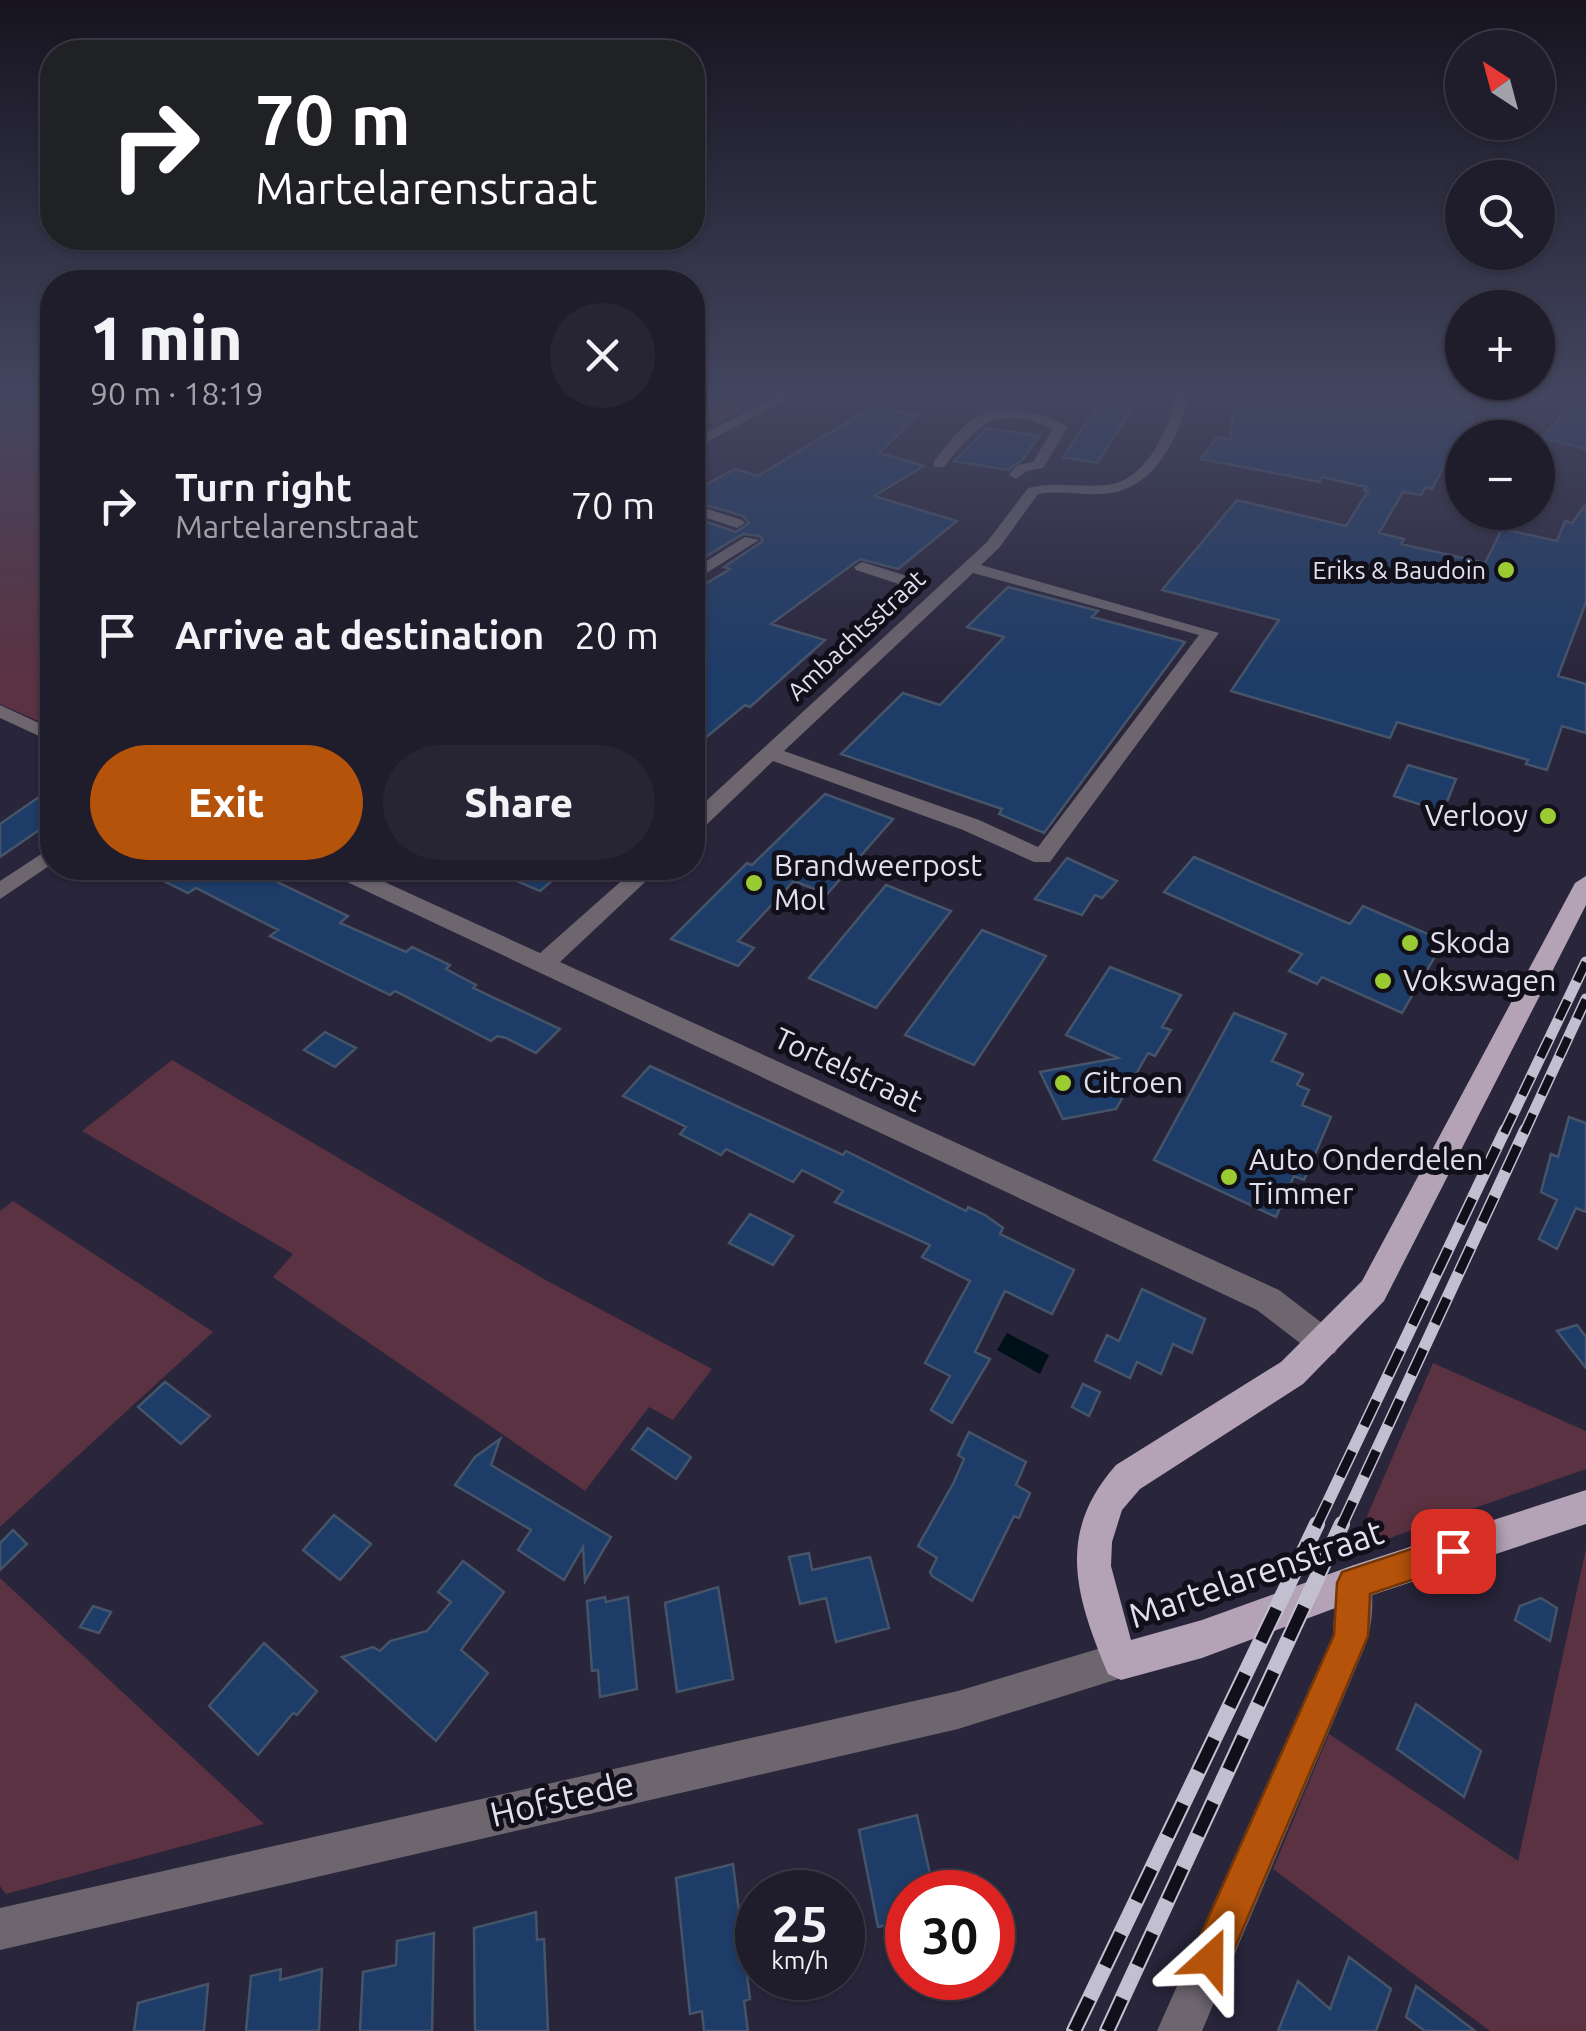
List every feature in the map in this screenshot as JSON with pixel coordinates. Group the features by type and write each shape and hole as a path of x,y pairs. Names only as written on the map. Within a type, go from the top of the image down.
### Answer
{"main road":[{"path":"1122,1661 1098,1606 1092,1577 1098,1526 1109,1495 1128,1477 1292,1373 1372,1291 1586,883"},
{"name":"Martelarenstraat","path":"1122,1661 1202,1639 1354,1583 1586,1507"}],"street":[{"name":"Ambachtsstraat","path":"705,814 993,545 1026,498 1035,493"},
{"path":"705,512 737,523"},
{"path":"705,569 751,540"},
{"path":"862,567 914,584"},
{"path":"770,753 971,825 1042,856 1210,633 970,567"},
{"path":"0,712 40,730"},
{"path":"0,892 40,863"},
{"name":"Tortelstraat","path":"361,880 1268,1300 1324,1344"},
{"path":"542,965 636,880"},
{"path":"1179,2031 1351,1636 1354,1583"},
{"name":"Hofstede","path":"0,1929 958,1710 1122,1661"}],"shaded area":[{"path":"0,493 40,493 40,722 0,704"},
{"path":"172,1060 544,1279 712,1369 673,1420 649,1407 585,1491 273,1277 293,1254 82,1131"},
{"path":"13,1201 213,1332 0,1527 0,1211"},
{"path":"1007,1333 1049,1355 1040,1374 997,1350"},
{"path":"1433,1363 1586,1431 1586,1469 1367,1546 1365,1521"},
{"path":"1586,1549 1586,2031 1490,2031 1273,1869 1329,1734 1518,1861"},
{"path":"0,1578 264,1824 6,1894 0,1886"}],"building":[{"path":"705,493 879,493 874,496 957,521 898,569 860,559 771,624 825,640 750,707 745,705 705,738 705,584 763,541 760,536 743,534 705,557 705,521 736,532 749,523 743,516 705,505"},
{"path":"1367,493 1403,493 1379,533 1404,539 1401,544 1485,563 1502,530 1557,541 1565,521 1572,523 1586,504 1586,602 1558,676 1586,684 1586,733 1562,726 1547,770 1526,764 1528,760 1397,722 1390,738 1231,691 1279,620 1162,590 1237,500 1346,526"},
{"path":"1008,587 1098,611 1092,617 1185,642 1044,833 999,814 1002,809 841,754 903,693 940,705 1004,637 967,627"},
{"path":"1408,765 1456,779 1443,812 1394,796"},
{"path":"825,794 893,819 827,894 794,881 738,941 754,948 738,966 671,939 747,863 752,865"},
{"path":"40,796 40,829 0,857 0,824"},
{"path":"1194,857 1350,924 1363,906 1444,941 1402,1013 1322,977 1317,984 1289,971 1302,954 1164,892"},
{"path":"1067,858 1117,881 1102,898 1095,895 1082,915 1035,899"},
{"path":"161,880 273,880 348,916 340,923 406,952 412,947 450,965 446,969 476,985 473,988 560,1029 536,1053 506,1038 497,1036 491,1041 395,991 390,995 270,936 278,930 196,888 188,893"},
{"path":"514,880 553,880 540,891"},
{"path":"886,885 951,911 876,1008 809,978"},
{"path":"982,930 1046,956 974,1065 905,1035"},
{"path":"1110,967 1181,995 1162,1027 1171,1030 1155,1056 1148,1053 1116,1109 1063,1119 1040,1072 1118,1058 1066,1035"},
{"path":"1234,1013 1286,1034 1272,1061 1303,1074 1297,1085 1309,1090 1302,1105 1331,1117 1304,1180 1294,1176 1276,1217 1154,1160"},
{"path":"325,1032 356,1048 335,1067 304,1050"},
{"path":"650,1066 843,1155 846,1151 966,1211 968,1207 985,1215 1003,1228 1000,1234 1074,1270 1052,1314 1005,1291 975,1352 990,1359 952,1423 931,1410 950,1376 925,1363 970,1281 922,1257 930,1245 835,1202 843,1191 802,1170 793,1182 726,1149 721,1155 680,1134 686,1127 623,1096"},
{"path":"1569,1117 1586,1123 1586,1212 1576,1208 1557,1249 1539,1239 1557,1200 1541,1192 1551,1154 1558,1157"},
{"path":"750,1214 793,1236 773,1265 729,1243"},
{"path":"1142,1289 1205,1319 1192,1353 1173,1344 1161,1374 1137,1362 1130,1378 1095,1361 1107,1335 1119,1341"},
{"path":"1577,1325 1586,1337 1586,1368 1557,1331"},
{"path":"165,1382 210,1416 181,1444 138,1407"},
{"path":"1083,1384 1100,1392 1089,1416 1072,1407"},
{"path":"648,1428 691,1457 676,1479 632,1449"},
{"path":"969,1432 1026,1462 1016,1485 1030,1493 1019,1518 1014,1516 972,1601 932,1576 937,1558 918,1546 954,1482 964,1459 958,1455"},
{"path":"500,1439 491,1465 611,1537 585,1581 583,1547 564,1580 518,1550 531,1530 455,1485 475,1457"},
{"path":"334,1515 371,1544 340,1580 303,1550"},
{"path":"13,1530 27,1544 0,1570 0,1543"},
{"path":"809,1553 812,1570 870,1557 889,1628 836,1642 826,1598 800,1604 789,1557"},
{"path":"463,1561 504,1592 461,1650 488,1673 436,1741 342,1657 373,1647 380,1651 390,1641 427,1631 451,1602 438,1592"},
{"path":"718,1587 733,1679 677,1692 665,1603"},
{"path":"605,1597 606,1602 628,1597 637,1689 600,1697 598,1670 592,1671 587,1601"},
{"path":"1541,1598 1557,1608 1550,1641 1515,1620 1520,1606"},
{"path":"93,1606 111,1612 99,1633 80,1627"},
{"path":"264,1643 317,1691 258,1755 209,1706"},
{"path":"1416,1704 1481,1751 1464,1797 1397,1749"},
{"path":"917,1815 929,1870 885,1870 885,1925 878,1927 859,1830"},
{"path":"733,1864 735,2000 747,2000 744,2001 748,2031 704,2031 702,2011 690,2014 676,1878"},
{"path":"536,1912 537,1940 544,1939 548,2031 475,2031 474,1928"},
{"path":"434,1933 432,2031 360,2031 363,1972 396,1965 397,1941"},
{"path":"1349,1957 1391,1989 1376,2031 1278,2031 1298,1981 1330,2009"},
{"path":"281,1969 280,1980 322,1969 319,2031 246,2031 251,1976"},
{"path":"208,1984 204,2031 134,2031 138,2003"},
{"path":"1416,1986 1475,2031 1425,2031 1406,2017"}],"railway":[{"path":"1504,1133 1586,962"},
{"path":"1524,1133 1586,999"},
{"path":"1316,1527 1505,1130"},
{"path":"1341,1527 1525,1130"},
{"path":"1074,2031 1317,1524"},
{"path":"1107,2031 1342,1524"}],"place":[{"name":"Eriks & Baudoin","path":"1506,570"},
{"name":"Verlooy","path":"1548,816"},
{"name":"Brandweerpost Mol","path":"754,883"},
{"name":"Skoda","path":"1410,943"},
{"name":"Vokswagen","path":"1383,981"},
{"name":"Citroen","path":"1063,1083"},
{"name":"Auto Onderdelen Timmer","path":"1229,1177"}],"route":[{"path":"1210,1959 1351,1636 1354,1583 1453,1551"}]}
